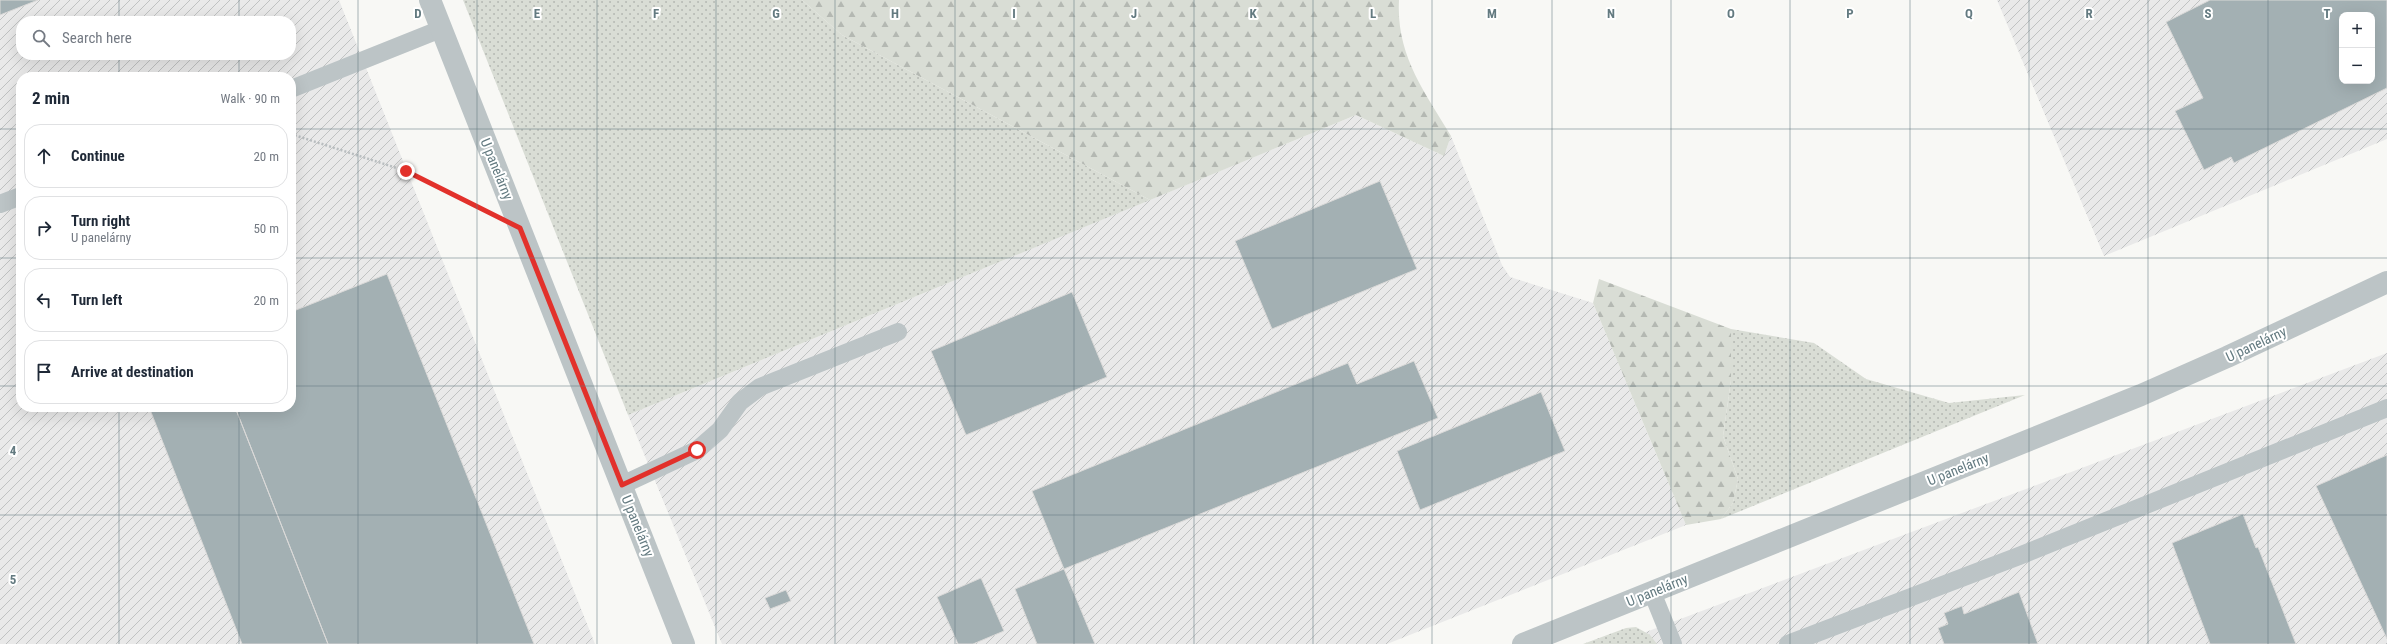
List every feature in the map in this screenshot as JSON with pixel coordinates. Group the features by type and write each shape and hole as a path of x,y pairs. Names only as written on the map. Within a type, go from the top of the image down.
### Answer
{"street":[{"name":"U panelárny","path":"430,0 684,644"},
{"name":"U panelárny","path":"1523,644 2141,395 2227,357 2387,282"}],"lane":[{"path":"296,87 441,29"},
{"path":"0,204 16,198"},
{"path":"622,485 697,450 720,430 740,402 760,388 898,332"},
{"path":"1788,644 2019,556 2387,408"},
{"path":"1652,592 1673,644"}],"path":[{"path":"296,136 406,171 520,228"}],"shaded area":[{"path":"0,0 339,0 595,644 0,644"},
{"path":"1997,0 2387,0 2387,139 2104,256"},
{"path":"1356,115 1444,156 1451,136 1502,265 1510,277 1593,303 1686,525 1387,644 722,644 628,415"},
{"path":"2387,353 2387,644 1614,644"}],"green space":[{"path":"463,0 802,0 842,35 1150,200 628,415"},
{"path":"802,0 1399,0 1399,20 1407,55 1422,88 1451,136 1444,156 1356,115 1150,200 842,35"},
{"path":"1599,279 1731,329 1731,380 1723,436 1738,479 1733,503 1721,519 1686,525 1593,303"},
{"path":"1731,329 1814,343 1866,379 1949,403 2025,395 1721,519 1733,503 1738,479 1723,436 1731,380"},
{"path":"1636,627 1650,635 1657,644 1583,644 1626,628"}],"building":[{"path":"0,0 38,0 0,15"},
{"path":"2210,0 2387,0 2387,88 2234,163 2231,157 2204,170 2175,111 2203,98 2166,22"},
{"path":"1380,181 1417,269 1272,329 1235,241"},
{"path":"387,274 534,644 328,644 237,412 296,412 296,310"},
{"path":"1072,292 1107,377 966,435 931,351"},
{"path":"1414,361 1438,418 1064,569 1032,491 1348,363 1357,384"},
{"path":"1541,392 1565,451 1420,510 1397,451"},
{"path":"151,412 237,412 328,644 242,644"},
{"path":"2387,455 2387,639 2316,486"},
{"path":"2243,514 2256,548 2258,547 2296,644 2210,644 2172,543"},
{"path":"1064,569 1095,644 1037,644 1015,589"},
{"path":"981,578 1004,631 973,644 958,644 937,597"},
{"path":"786,590 791,601 770,609 765,598"},
{"path":"2019,592 2038,644 1944,644 1938,628 1948,624 1944,613 1962,606 1964,614"}],"route":[{"path":"406,171 520,228 622,485 697,450"}]}
